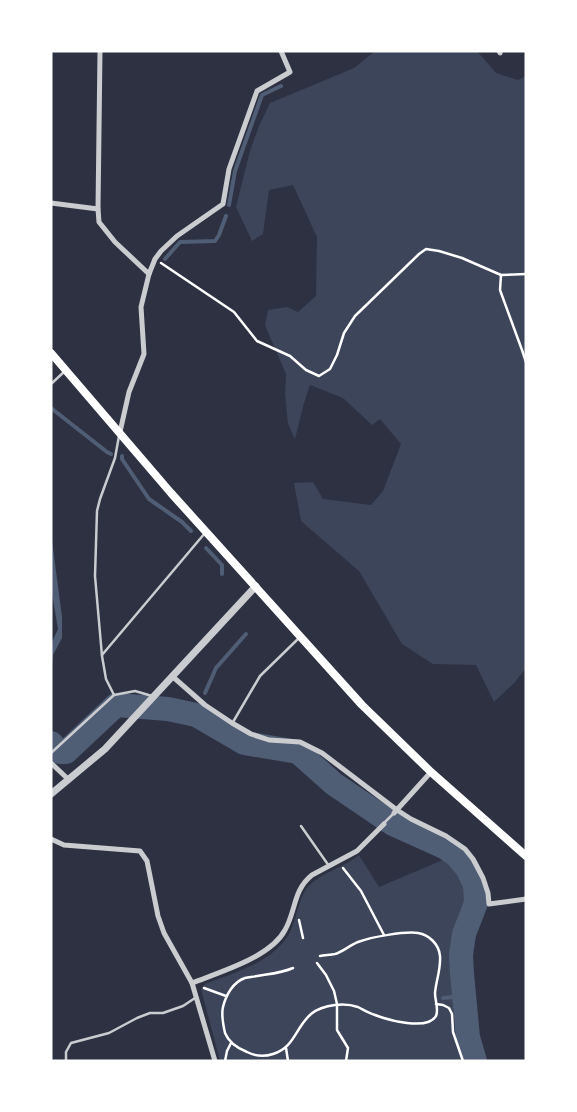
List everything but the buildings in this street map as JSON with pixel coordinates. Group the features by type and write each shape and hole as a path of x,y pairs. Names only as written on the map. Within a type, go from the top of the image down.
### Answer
{"main road":[{"path":"51,353 171,493 362,705 431,772 526,856"}],"street":[{"path":"100,51 99,222 115,242 149,274"},
{"path":"120,432 130,392 144,354 141,307 149,274 155,259 177,236 223,204 229,169 257,91 290,72 281,51"},
{"path":"51,203 98,209"},
{"path":"51,794 105,749 256,586"},
{"path":"172,676 205,705 232,723 251,734 269,740 300,742 322,753 395,811 446,836 465,849 473,859 483,878 489,904 526,899"},
{"path":"51,763 69,780"},
{"path":"395,811 431,772"},
{"path":"192,983 269,949 282,937 297,894 306,880 357,851 384,824"},
{"path":"51,839 64,844 140,851 147,861 158,916 164,933 192,983 214,1061"}],"lane":[{"path":"51,384 66,370"},
{"path":"114,695 106,679 102,656 96,576 97,511 115,458 120,432"},
{"path":"102,656 206,531"},
{"path":"232,723 260,676 301,636"},
{"path":"51,753 114,695 135,691 153,697"},
{"path":"384,824 395,811"},
{"path":"301,826 329,866"},
{"path":"66,1061 66,1052 71,1044 109,1033 150,1013 163,1013 183,1006 196,997"}],"path":[{"path":"155,259 234,312 257,340 290,356 306,370 319,376 330,369 344,333 355,316 426,249 462,258 501,275 526,274"},
{"path":"501,275 500,290 526,362"},
{"path":"338,861 361,891 384,935"},
{"path":"294,968 245,978 234,985 226,996 222,1009 222,1022 226,1035 237,1048 255,1056 268,1056 279,1052 286,1048 293,1040 311,1014 321,1008 337,1005 356,1007 375,1016 418,1024 431,1021 436,1015 435,996 436,982 440,969 440,954 436,944 428,937 418,933 384,935 358,942 336,954 320,956"},
{"path":"317,963 334,991 337,1005 337,1030 348,1048 346,1061"},
{"path":"242,971 245,978"},
{"path":"192,983 226,996"},
{"path":"436,1004 448,1008 452,1014 453,1032 463,1061"},
{"path":"225,1061 226,1051 231,1043"},
{"path":"286,1048 288,1061"}],"shaded area":[{"path":"375,51 477,51 496,73 518,80 526,76 526,668 515,682 494,702 476,665 433,664 402,644 359,571 301,521 294,483 313,482 323,499 371,505 383,491 401,444 380,419 372,425 343,398 310,385 295,439 288,424 285,394 286,374 265,325 268,310 287,307 298,312 316,296 317,237 293,185 269,190 263,234 252,241 236,207 250,151 270,103 354,68"},
{"path":"51,533 62,617 62,638 53,655 51,674 51,644 58,629 51,588"},
{"path":"359,855 379,887 445,859 460,877 464,886 465,896 453,940 451,975 456,1019 467,1061 220,1061 201,989 205,984 254,964 275,950 291,930 302,896 307,888 325,874"}],"waterway":[{"path":"229,205 235,171 262,95 281,86"},
{"path":"165,259 180,242 215,241 226,216"},
{"path":"51,408 111,454"},
{"path":"122,456 122,459 149,499 182,522 191,531"},
{"path":"206,548 222,565 222,574"},
{"path":"205,693 216,668 246,634"},
{"path":"51,743 60,752 66,752 116,705 168,709 196,715 244,743 298,752 334,784 393,824 444,847 456,855 467,868 475,885 476,903 464,934 461,955 468,1037 475,1061"},
{"path":"196,715 198,710"},
{"path":"443,998 464,996"}]}
